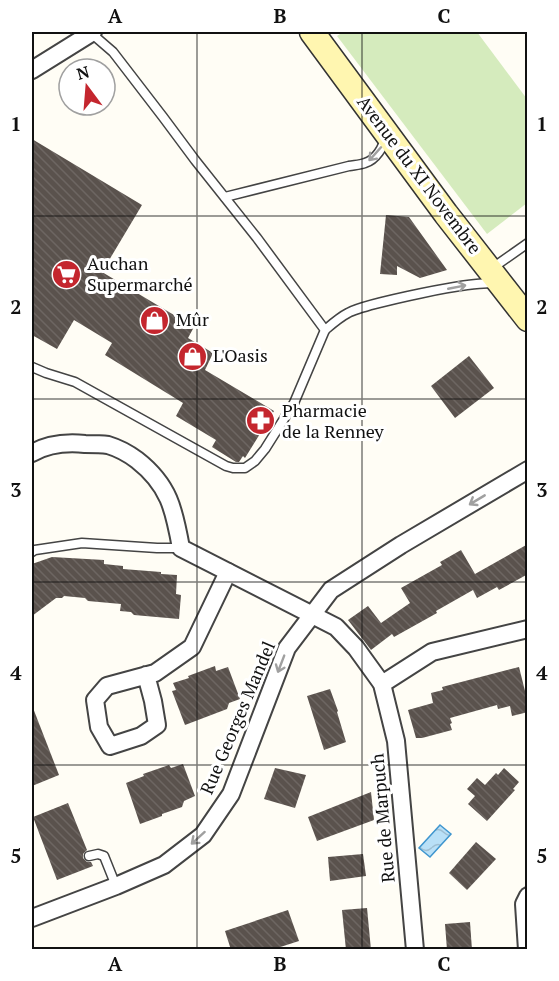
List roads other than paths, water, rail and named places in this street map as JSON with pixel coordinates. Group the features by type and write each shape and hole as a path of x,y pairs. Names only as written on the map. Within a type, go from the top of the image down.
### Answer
{"main road":[{"name":"Avenue du XI Novembre","path":"312,32 446,214 528,319"}],"street":[{"path":"32,70 92,32"},
{"path":"32,453 62,443 108,445 129,454 150,471 164,490 176,519 181,548"},
{"name":"Rue Georges Mandel","path":"32,918 117,886 164,865 203,835 231,794 287,648 334,588 411,539 528,470"},
{"name":"Rue de Marpuch","path":"181,548 336,627 356,648 382,684 396,741 416,950"},
{"path":"146,675 157,725 141,736 110,746 99,727 95,700 108,686 146,675 155,673 192,647 228,572"},
{"path":"382,684 432,652 528,629"},
{"path":"527,950 524,904 528,896"}],"lane":[{"path":"92,32 113,52 326,330"},
{"path":"225,197 366,163 376,156 384,142 383,128"},
{"path":"490,269 528,243"},
{"path":"32,367 75,382 226,466 245,468 260,455 294,403 326,330 346,313 362,307 473,284 490,282 505,289"},
{"path":"32,552 82,543 181,548"},
{"path":"89,856 98,854 104,856 117,886"}],"water":[{"path":"440,825 451,834 430,857 419,848"}],"place":[{"name":"Auchan Supermarché","path":"66,274"},
{"name":"Mûr","path":"155,320"},
{"name":"L'Oasis","path":"192,356"},
{"name":"Pharmacie de la Renney","path":"261,421"}]}
